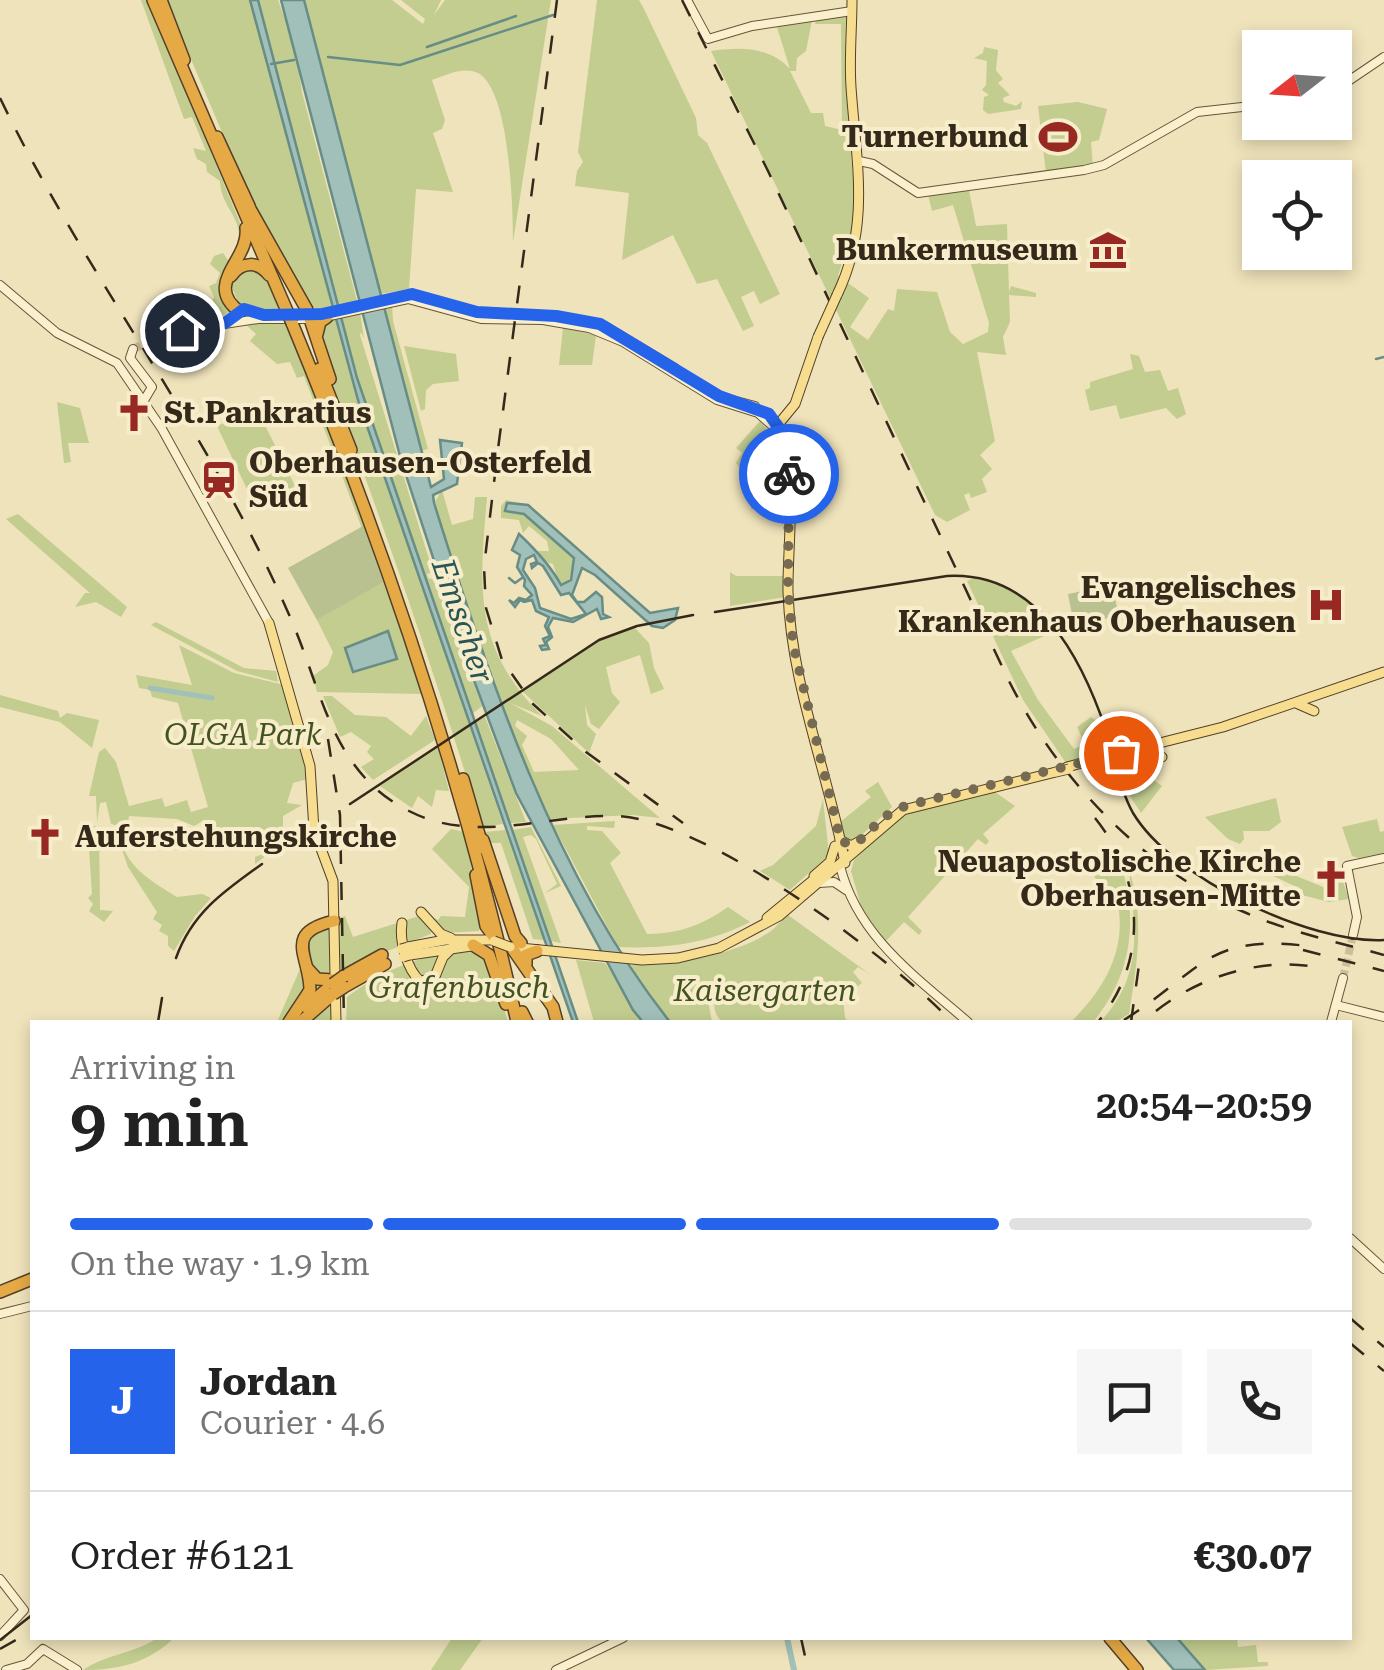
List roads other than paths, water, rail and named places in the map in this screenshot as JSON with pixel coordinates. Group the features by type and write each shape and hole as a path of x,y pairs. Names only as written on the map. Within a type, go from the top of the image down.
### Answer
{"highway":[{"path":"152,0 246,208 309,314 341,424"},
{"path":"161,0 278,290"},
{"path":"237,316 224,286 247,240 246,208"},
{"path":"237,316 228,288 230,277 238,268 260,266 278,290 309,314 468,822 520,1020"},
{"path":"309,314 341,424 414,626 515,936 505,944 494,966"},
{"path":"468,822 483,929 473,942 487,952 520,1020"},
{"path":"480,833 520,1020"},
{"path":"482,911 553,1010 556,1020"},
{"path":"291,1020 309,994 304,943 310,932 334,923"},
{"path":"505,944 555,1009 556,1020"},
{"path":"527,968 525,957 540,949"},
{"path":"292,1020 337,984 383,960"},
{"path":"304,962 316,978 337,984"},
{"path":"306,1020 337,984"},
{"path":"0,1294 30,1282"},
{"path":"1112,1640 1137,1670"},
{"path":"1121,1640 1145,1670"}],"main road":[{"path":"687,0 707,38 852,5 851,83 861,180 856,246 818,337 798,406 778,427"},
{"path":"1352,79 1384,57"},
{"path":"860,162 918,193 1084,170 1102,166 1196,112 1242,107"},
{"path":"861,180 874,167"},
{"path":"0,285 57,333 112,359 140,397 227,541 269,623 312,782 312,818 331,870 336,1020"},
{"path":"237,316 258,318 344,310 416,295 456,313 564,317 608,331 718,398 755,412 778,427 784,450 792,640 847,891 866,926 884,948 966,1020"},
{"path":"164,335 237,316 309,314"},
{"path":"133,350 130,358 152,392 140,397"},
{"path":"804,885 842,862 899,808 1149,748 1314,703 1384,673"},
{"path":"1149,748 1298,704 1314,703"},
{"path":"1149,748 1162,757"},
{"path":"383,960 423,947 473,942 629,957 686,952 756,928 818,883 903,810 994,784"},
{"path":"838,843 851,846 862,840"},
{"path":"756,928 830,862 838,843"},
{"path":"1353,935 1357,916 1347,866 1384,858"},
{"path":"842,862 866,926"},
{"path":"818,883 834,882 847,891"},
{"path":"421,912 454,943"},
{"path":"402,923 402,937 415,978 428,982 454,943"},
{"path":"423,947 432,935 431,923"},
{"path":"423,947 434,958 438,971"},
{"path":"1332,1020 1344,978"},
{"path":"1336,1005 1384,1017"},
{"path":"1352,1240 1384,1270"},
{"path":"0,1314 30,1306"},
{"path":"0,1580 22,1608 0,1636"},
{"path":"556,1670 618,1640"},
{"path":"6,1670 20,1666 40,1650 77,1670"}],"water":[{"path":"250,0 258,0 357,378 577,1020 572,1020 358,400"},
{"name":"Emscher","path":"281,0 304,0 431,487 444,479 440,440 462,443 457,484 433,495 434,503 502,706 559,840 592,904 669,1020 641,1020 633,1010 516,793 469,667 401,460"},
{"path":"507,503 528,505 650,613 678,608 675,620 663,628 652,626 582,568 572,595 577,602 584,602 596,592 602,597 603,614 609,617 601,619 597,609 573,622 553,618 548,627 552,637 546,642 549,649 542,650 540,646 546,645 543,639 550,636 545,626 549,617 536,611 532,600 524,602 520,600 515,607 509,600 514,603 519,598 526,600 532,595 517,567 520,555 512,550 519,534 561,585 571,580 574,558 524,514 505,511","holes":["534,555 537,562 531,564 532,568 538,563 543,566 561,595 569,593 586,614 571,619 540,608 535,588 523,570 526,559"]},
{"path":"388,631 397,659 353,672 345,648"},
{"path":"1148,1640 1179,1640 1205,1670 1174,1670"}],"waterway":[{"path":"328,57 400,65 553,15"},
{"path":"427,47 516,16"},
{"path":"271,64 294,60"},
{"path":"1376,359 1384,357"},
{"path":"509,578 515,583 522,578"},
{"path":"150,688 212,698"},
{"path":"787,1640 794,1670"}],"tunnel":[{"path":"133,349 159,337"},
{"path":"1343,978 1353,935"}],"tram line":[{"path":"715,612 947,576 979,578 1007,588 1052,624 1069,649 1097,705 1128,803 1152,837 1210,883 1282,919 1319,931 1384,940"},
{"path":"350,804 599,640 637,626 693,615"},
{"path":"176,958 200,916 262,864"},
{"path":"158,1020 162,998"},
{"path":"0,1640 30,1617"}],"railway":[{"path":"557,0 484,567 486,608 502,660 533,704 586,752 683,823"},
{"path":"682,0 768,171 1008,679 1051,751 1106,816 1171,871 1244,912 1384,955"},
{"path":"0,98 72,231 227,489 293,624 334,730 363,776 383,795 409,811 460,826 512,826 617,816 654,823 698,840 795,896 843,929 950,1020"},
{"path":"328,739 340,815 344,1020"},
{"path":"1095,818 1123,867 1134,920 1126,973 1099,1020"},
{"path":"1124,1020 1191,971 1228,950 1279,944 1315,947"},
{"path":"1303,950 1384,971"},
{"path":"1131,1020 1139,965"},
{"path":"1156,1011 1194,987 1236,971 1281,965 1325,969"},
{"path":"1352,1320 1384,1347"},
{"path":"1352,1345 1384,1371"},
{"path":"0,1649 30,1632"},
{"path":"801,1640 808,1670"}],"place":[{"name":"Turnerbund","path":"1058,137"},
{"name":"Bunkermuseum","path":"1108,250"},
{"name":"St.Pankratius","path":"134,413"},
{"name":"Oberhausen-Osterfeld Süd","path":"219,480"},
{"name":"Evangelisches Krankenhaus Oberhausen","path":"1326,605"},
{"name":"Auferstehungskirche","path":"45,837"},
{"name":"Neuapostolische Kirche Oberhausen-Mitte","path":"1331,879"}],"park label":[{"name":"OLGA Park","path":"243,735"},
{"name":"Grafenbusch","path":"459,988"},
{"name":"Kaisergarten","path":"765,991"}]}
